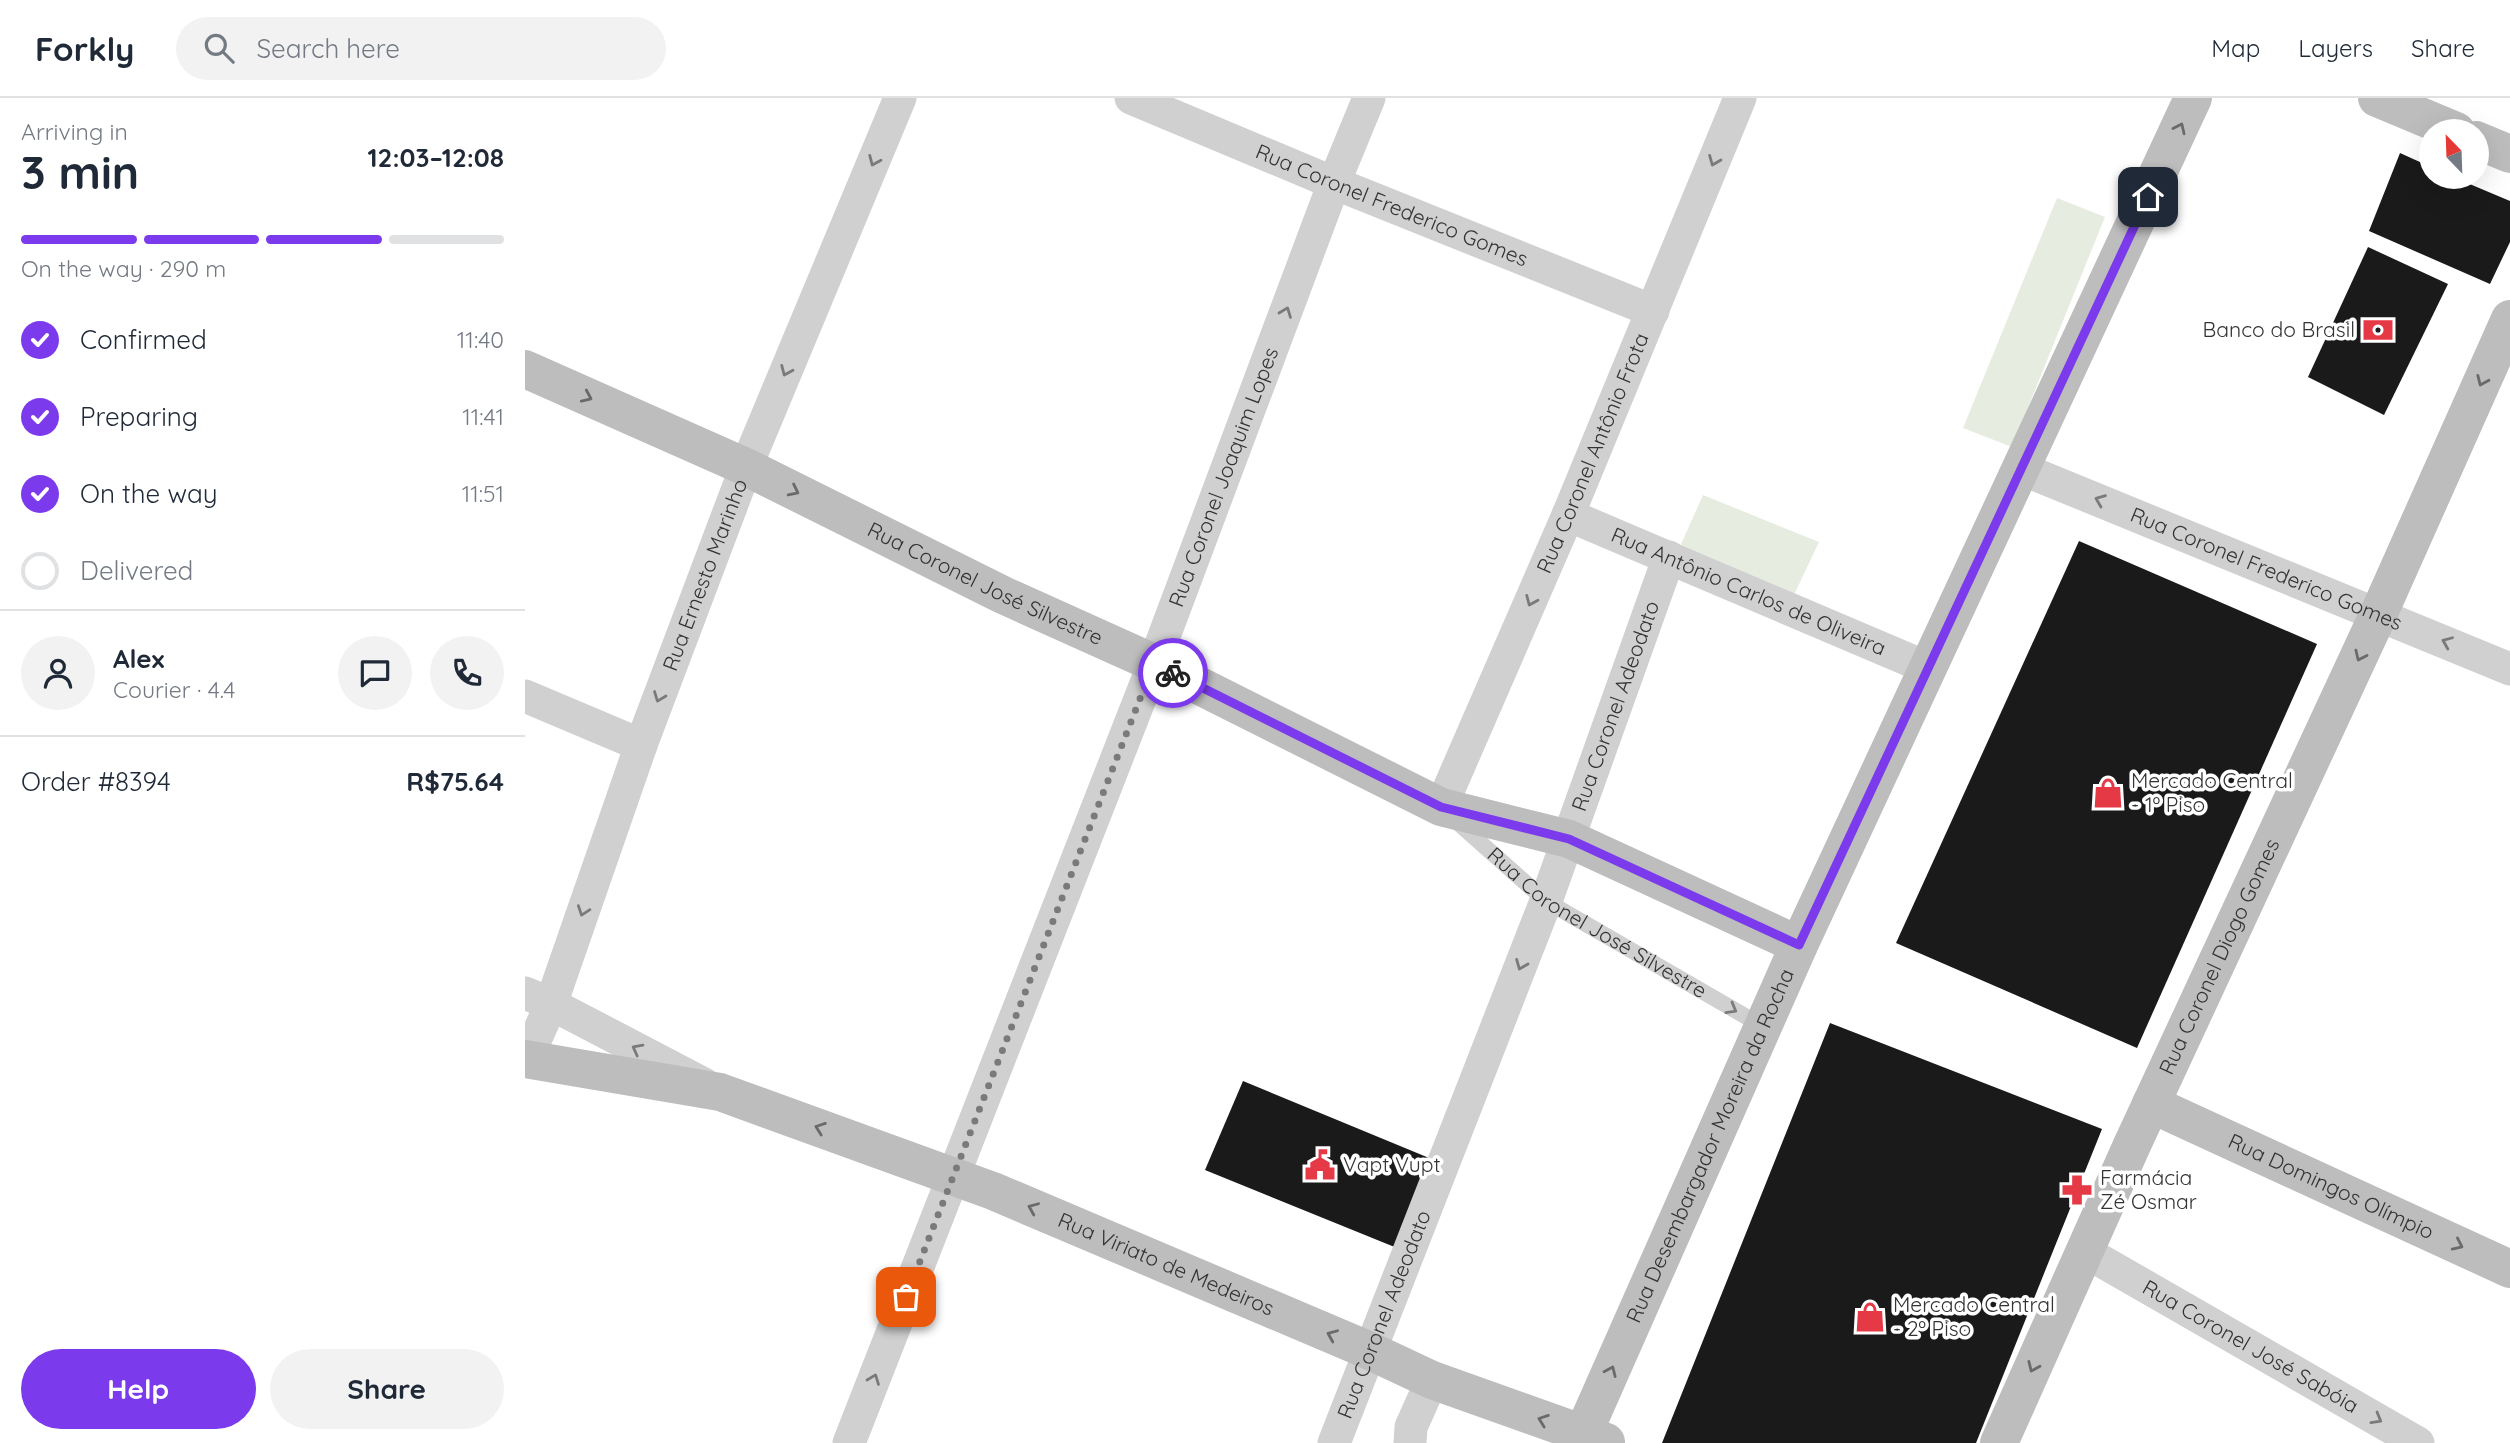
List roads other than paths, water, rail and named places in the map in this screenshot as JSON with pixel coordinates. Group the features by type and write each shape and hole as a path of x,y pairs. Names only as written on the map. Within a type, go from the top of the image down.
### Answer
{"main road":[{"name":"Rua Desembargador Moreira da Rocha","path":"1595,1438 1799,945 2193,98"},
{"path":"2377,98 2427,119"},
{"path":"2489,145 2510,154"},
{"name":"Rua Coronel Diogo Gomes","path":"1999,1443 2151,1104 2379,613 2510,319"},
{"name":"Rua Coronel José Silvestre","path":"525,369 746,467 1003,595 1154,663 1441,807 1569,839 1799,945"},
{"name":"Rua Viriato de Medeiros","path":"526,1059 720,1092 993,1191 1368,1350 1432,1380 1595,1438"},
{"name":"Rua Domingos Olímpio","path":"2151,1104 2510,1269"}],"street":[{"name":"Rua Ernesto Marinho","path":"526,1059 538,999 641,745 746,467 900,98"},
{"name":"Rua Coronel Frederico Gomes","path":"1131,98 1653,311"},
{"name":"Rua Coronel Joaquim Lopes","path":"849,1443 1154,663 1334,183 1369,98"},
{"name":"Rua Coronel Antônio Frota","path":"1441,807 1568,516 1740,98"},
{"name":"Rua Coronel Frederico Gomes","path":"2022,468 2510,668"},
{"name":"Rua Antônio Carlos de Oliveira","path":"1568,516 1928,668"},
{"name":"Rua Coronel Adeodato","path":"1334,1443 1368,1350 1546,901 1669,557"},
{"path":"525,695 641,745"},
{"name":"Rua Viriato de Medeiros","path":"538,999 720,1092"},
{"name":"Rua Coronel José Sabóia","path":"2084,1251 2418,1443"},
{"path":"1411,1443 1411,1427 1432,1380"}],"lane":[{"name":"Rua Coronel José Silvestre","path":"1441,807 1546,901 1764,1027"}],"place":[{"name":"Banco do Brasil","path":"2378,330"},
{"name":"Mercado Central - 1º Piso","path":"2108,793"},
{"name":"Vapt Vupt","path":"1320,1165"},
{"name":"Farmácia Zé Osmar","path":"2077,1190"},
{"name":"Mercado Central - 2º Piso","path":"1870,1317"}]}
